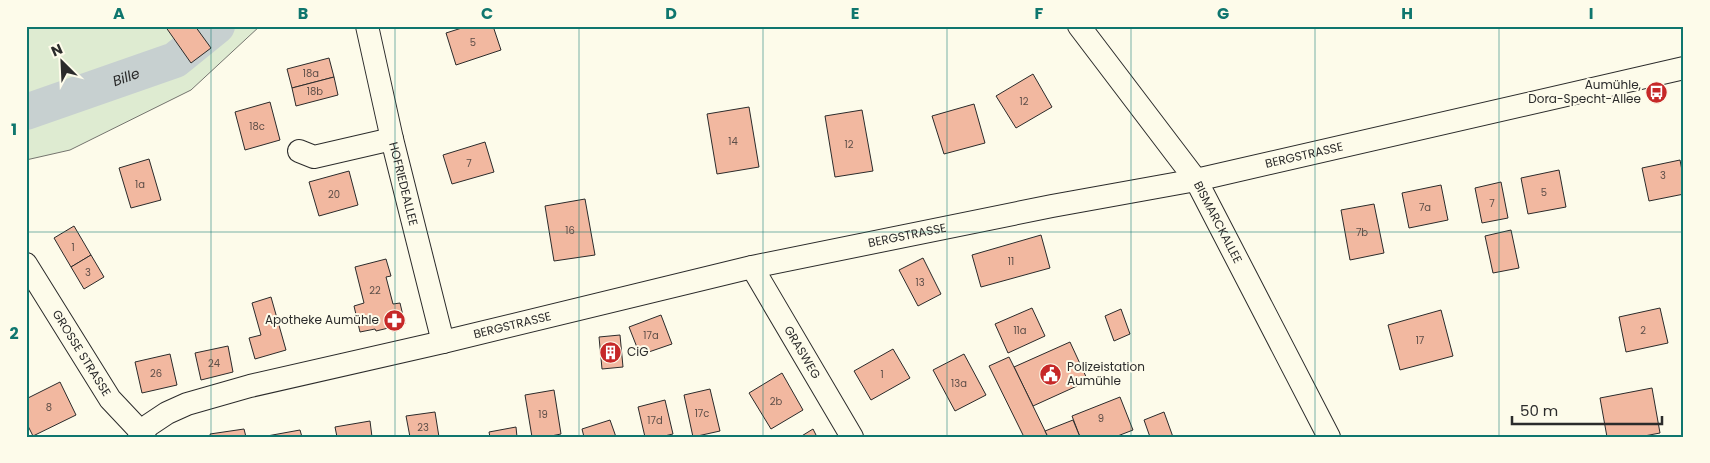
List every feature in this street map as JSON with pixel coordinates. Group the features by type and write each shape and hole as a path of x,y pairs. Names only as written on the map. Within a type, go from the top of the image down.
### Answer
{"street":[{"name":"HOFRIEDEALLEE","path":"367,26 392,138 443,342"},
{"name":"BISMARCKALLEE","path":"1078,26 1196,180 1329,437"},
{"name":"BERGSTRASSE","path":"140,435 149,425 167,413 187,404 250,386 443,342 752,267 1052,206 1196,180 1684,68"},
{"path":"299,151 314,157 392,138"},
{"name":"GROSSE STRASSE","path":"26,264 110,399 140,435"},
{"name":"GRASWEG","path":"752,267 852,437"}],"green space":[{"path":"26,26 260,26 191,90 70,150 26,160"}],"building":[{"path":"165,26 195,26 211,48 191,63"},
{"path":"468,26 493,26 501,50 456,65 446,33"},
{"path":"329,58 334,77 292,88 287,69"},
{"path":"1033,74 1052,107 1016,128 996,96"},
{"path":"334,77 338,95 296,106 292,88"},
{"path":"270,102 280,140 245,150 235,112"},
{"path":"974,104 985,143 944,154 932,116"},
{"path":"749,107 759,167 717,174 707,114"},
{"path":"862,110 873,171 835,177 825,116"},
{"path":"485,142 494,172 452,184 443,155"},
{"path":"149,159 161,200 131,208 119,168"},
{"path":"1680,160 1684,181 1684,194 1649,201 1642,168"},
{"path":"1559,170 1566,207 1528,214 1521,178"},
{"path":"349,171 358,205 319,216 309,182"},
{"path":"1501,182 1508,218 1482,223 1475,188"},
{"path":"1441,185 1448,220 1409,228 1402,193"},
{"path":"585,199 595,255 554,261 545,206"},
{"path":"1374,204 1384,253 1350,260 1341,210"},
{"path":"74,226 91,255 71,267 54,238"},
{"path":"1511,230 1519,268 1493,273 1485,236"},
{"path":"1041,235 1050,268 981,287 972,255"},
{"path":"91,255 104,277 84,289 71,267"},
{"path":"923,258 941,294 918,306 899,270"},
{"path":"386,259 391,276 386,277 393,304 400,303 405,324 376,331 375,329 360,332 354,306 364,303 355,267"},
{"path":"271,297 286,350 255,359 249,338 261,335 252,303"},
{"path":"1032,308 1045,336 1008,353 995,324"},
{"path":"1660,308 1668,343 1626,352 1619,317"},
{"path":"1121,309 1130,334 1114,341 1105,316"},
{"path":"1441,310 1453,356 1400,370 1388,325"},
{"path":"661,315 672,344 640,355 629,327"},
{"name":"CiG","path":"620,335 623,367 602,369 599,337"},
{"name":"Polizeistation Aumühle","path":"1070,342 1088,381 1033,406 1014,367"},
{"path":"228,346 233,372 201,380 195,353"},
{"path":"893,349 910,378 871,400 854,371"},
{"path":"170,354 177,385 142,393 135,362"},
{"path":"964,354 986,395 955,411 933,370"},
{"path":"1009,357 1048,437 1024,437 989,366"},
{"path":"782,373 803,410 771,429 749,393"},
{"path":"60,382 76,415 33,436 26,422 26,399"},
{"path":"1652,388 1660,433 1639,437 1607,437 1600,398"},
{"path":"710,389 720,431 693,437 684,395"},
{"path":"554,390 561,434 532,437 525,395"},
{"path":"1120,397 1133,430 1115,437 1080,437 1072,416"},
{"path":"665,400 673,434 660,437 645,437 638,407"},
{"path":"435,412 439,437 410,437 406,416"},
{"path":"1164,412 1173,437 1150,437 1144,420"},
{"path":"610,420 616,437 584,437 582,429"},
{"path":"1073,420 1080,437 1048,437 1045,431"},
{"path":"370,421 372,437 337,437 335,427"},
{"path":"516,427 517,437 490,437 489,432"},
{"path":"244,429 246,437 211,437 210,434"},
{"path":"813,429 817,437 800,437"},
{"path":"300,430 302,437 267,437 267,436"}],"waterway":[{"name":"Bille","path":"26,112 175,60 217,26"}],"place":[{"name":"Aumühle, Dora-Specht-Allee","path":"1657,92"},
{"name":"Apotheke Aumühle","path":"395,320"},
{"name":"CiG","path":"611,352"},
{"name":"Polizeistation Aumühle","path":"1051,374"}]}
